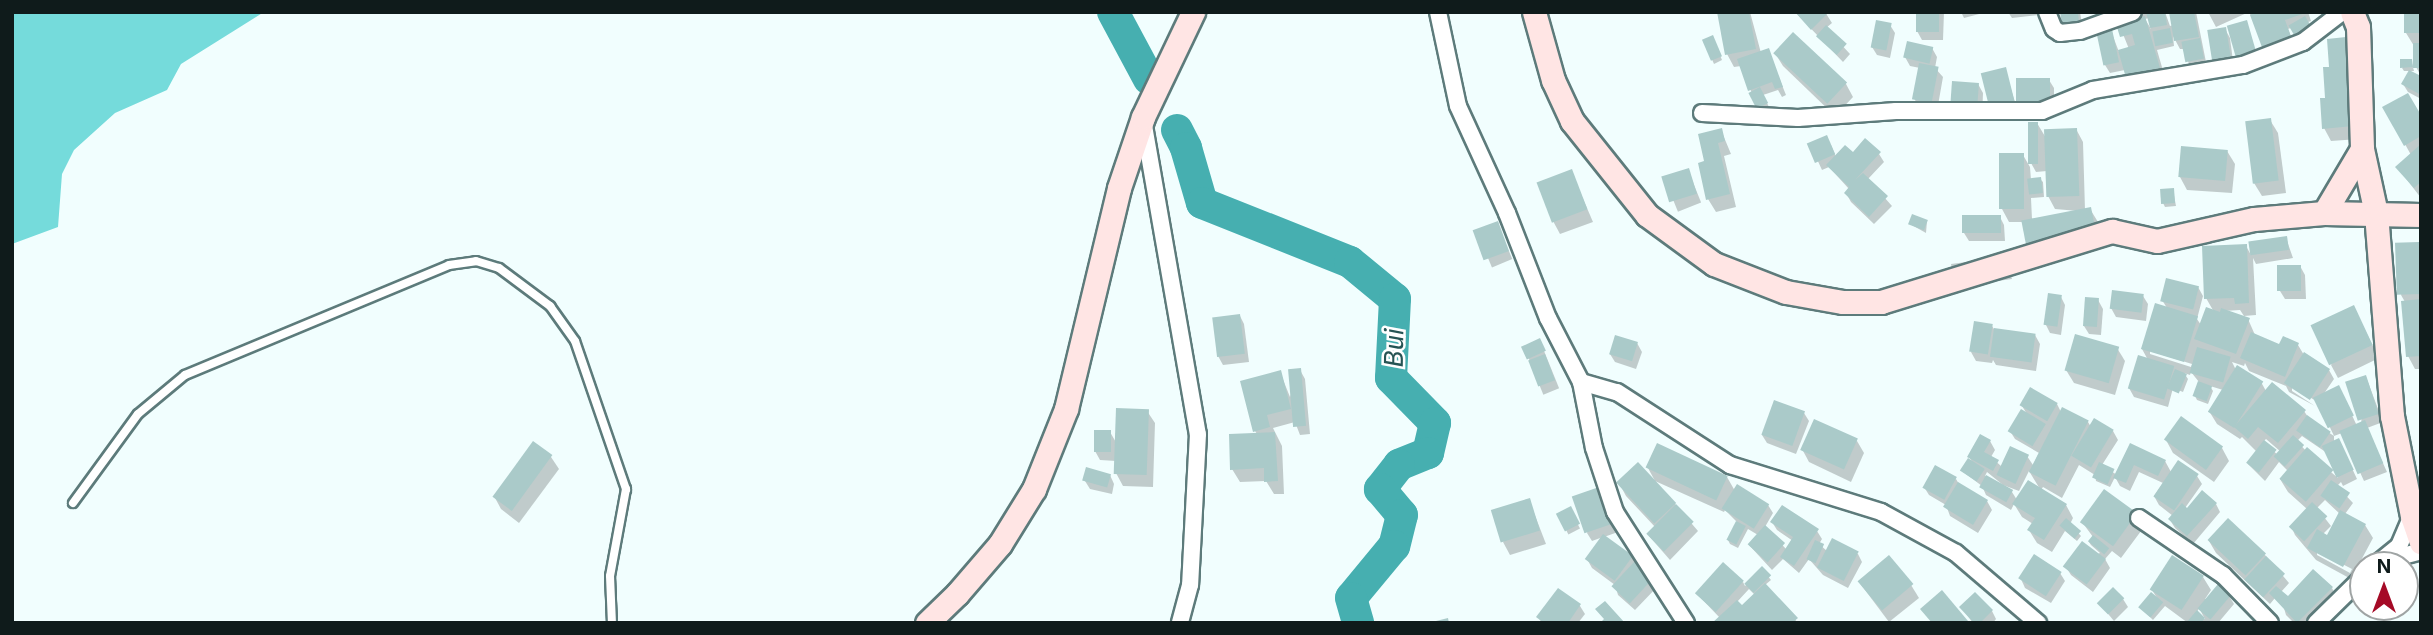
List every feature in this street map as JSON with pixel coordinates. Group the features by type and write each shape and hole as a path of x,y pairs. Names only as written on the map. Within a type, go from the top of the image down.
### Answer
{"main road":[{"path":"927,623 957,594 1000,544 1034,489 1066,409 1119,188 1143,117 1193,12"},
{"path":"1534,12 1553,80 1572,121 1647,215 1714,264 1786,292 1843,302 1881,302 2112,231 2157,241 2254,219 2324,213 2421,215"},
{"path":"2352,16 2362,149 2376,213 2392,416 2412,516 2421,542"},
{"path":"2324,213 2362,149"}],"street":[{"path":"1438,12 1438,23 1458,107 1507,213 1548,318 1581,382 1594,447 1615,512 1686,623"},
{"path":"2047,12 2053,29 2070,33 2133,12"},
{"path":"1702,113 1798,118 1896,111 2042,111 2093,90 2243,65 2303,42 2352,16"},
{"path":"1143,117 1198,434 1190,585 1180,623"},
{"path":"1581,382 1617,392 1730,465 1881,512 1956,553 2038,623"},
{"path":"2393,551 2399,546 2412,516"},
{"path":"2139,518 2223,575 2270,623"},
{"path":"2316,623 2349,591"}],"lane":[{"path":"73,503 138,414 185,375 449,265 476,261 499,268 550,306 575,341 626,489 610,576 612,623"}],"shaded area":[{"path":"12,12 264,12 181,64 167,90 115,113 74,150 62,174 58,227 12,244"}],"building":[{"path":"1717,12 1749,12 1756,49 1725,55"},
{"path":"1795,12 1829,12 1811,30"},
{"path":"1916,12 1939,12 1939,32 1916,32"},
{"path":"2060,12 2078,12 2079,22 2062,24"},
{"path":"2146,12 2165,12 2167,25 2150,28"},
{"path":"2169,12 2194,12 2199,37 2174,41"},
{"path":"2256,12 2305,13 2285,20 2292,39 2263,50 2250,15"},
{"path":"2404,13 2421,13 2421,33 2404,33"},
{"path":"2145,16 2160,68 2126,78 2118,50 2135,45 2132,34 2120,37 2116,24"},
{"path":"2305,16 2312,28 2296,38 2289,26"},
{"path":"1876,20 1892,23 1886,51 1871,47"},
{"path":"2247,20 2256,52 2236,58 2227,26"},
{"path":"1826,25 1847,44 1837,55 1816,36"},
{"path":"2226,27 2231,60 2212,63 2207,30"},
{"path":"2170,28 2173,43 2155,46 2152,31"},
{"path":"2112,29 2119,62 2103,66 2096,32"},
{"path":"1793,32 1847,82 1827,104 1773,53"},
{"path":"1713,35 1722,56 1711,61 1702,40"},
{"path":"2346,37 2353,126 2322,129 2320,98 2325,98 2323,67 2329,67 2327,39"},
{"path":"2200,38 2204,59 2185,62 2181,42"},
{"path":"1907,41 1933,47 1929,64 1903,58"},
{"path":"2413,43 2421,43 2421,68 2413,68"},
{"path":"1769,48 1783,87 1775,89 1772,82 1748,91 1737,59"},
{"path":"2400,59 2412,59 2413,67 2400,68"},
{"path":"1919,63 1939,67 1932,103 1912,99"},
{"path":"2006,67 2016,107 1991,113 1981,73"},
{"path":"2409,70 2421,76 2421,95 2401,84"},
{"path":"2016,78 2050,78 2050,101 2016,101"},
{"path":"1952,81 1979,83 1977,111 1950,109"},
{"path":"1760,87 1768,103 1757,109 1748,93"},
{"path":"2408,93 2421,115 2421,136 2404,146 2382,107"},
{"path":"2271,118 2279,181 2253,184 2245,121"},
{"path":"2028,122 2038,122 2038,164 2028,164"},
{"path":"1722,128 1725,141 1718,143 1730,194 1706,200 1698,163 1704,161 1698,134"},
{"path":"2077,128 2079,196 2046,197 2044,129"},
{"path":"1827,135 1835,154 1815,163 1807,144"},
{"path":"1865,138 1881,152 1855,180 1863,173 1888,196 1869,217 1844,193 1849,187 1826,165 1845,145 1853,152"},
{"path":"2421,144 2421,182 2414,188 2395,167"},
{"path":"2181,146 2228,150 2225,181 2178,177"},
{"path":"1999,153 2024,153 2024,209 1999,209"},
{"path":"1689,168 1697,194 1669,202 1661,176"},
{"path":"1572,169 1587,209 1552,223 1537,183"},
{"path":"2041,177 2043,193 2029,195 2027,179"},
{"path":"2174,188 2175,203 2161,204 2160,189"},
{"path":"2091,207 2096,232 2026,245 2021,221"},
{"path":"1912,214 1928,220 1924,230 1908,224"},
{"path":"1962,215 2001,215 2001,233 1962,233"},
{"path":"1498,221 1509,251 1484,260 1473,230"},
{"path":"2287,236 2289,250 2250,255 2248,241"},
{"path":"2419,242 2421,294 2397,295 2395,243"},
{"path":"2247,244 2249,303 2235,304 2234,298 2204,299 2202,246"},
{"path":"2277,265 2301,265 2301,291 2277,291"},
{"path":"2166,278 2199,286 2193,310 2160,301"},
{"path":"2112,290 2144,294 2141,313 2110,309"},
{"path":"2048,293 2062,295 2057,327 2044,325"},
{"path":"2085,297 2099,298 2097,327 2083,326"},
{"path":"2421,299 2421,356 2406,357 2401,301"},
{"path":"2155,303 2198,316 2184,362 2141,349"},
{"path":"2354,305 2373,345 2329,365 2310,325"},
{"path":"2206,307 2220,312 2221,308 2250,318 2236,354 2194,339"},
{"path":"1240,314 1245,354 1217,357 1212,317"},
{"path":"1974,321 1993,324 1988,355 1969,352"},
{"path":"1994,328 2036,334 2032,363 1990,357"},
{"path":"2251,332 2279,344 2283,336 2299,343 2285,377 2240,358"},
{"path":"2075,334 2119,347 2109,383 2065,371"},
{"path":"1615,335 1638,342 1632,361 1609,354"},
{"path":"1540,338 1546,351 1527,360 1521,347"},
{"path":"2197,347 2231,357 2223,383 2190,373"},
{"path":"2304,352 2330,369 2310,400 2284,383"},
{"path":"1545,354 1555,380 1538,387 1528,360"},
{"path":"2138,355 2174,366 2164,400 2128,388"},
{"path":"2237,365 2263,381 2234,428 2208,412"},
{"path":"1301,368 1306,426 1293,427 1288,369"},
{"path":"2175,369 2187,374 2179,393 2167,388"},
{"path":"1281,370 1291,409 1267,415 1270,427 1253,432 1240,381"},
{"path":"2366,375 2379,414 2358,421 2345,382"},
{"path":"2198,381 2212,386 2207,401 2193,396"},
{"path":"2272,382 2306,410 2278,443 2258,427 2248,439 2234,427"},
{"path":"2339,385 2354,416 2328,428 2313,398"},
{"path":"2030,387 2058,403 2047,421 2020,405"},
{"path":"1774,400 1805,411 1792,446 1761,435"},
{"path":"2062,407 2089,421 2056,486 2029,472"},
{"path":"1116,408 1149,409 1147,475 1114,474"},
{"path":"2021,409 2046,424 2032,446 2008,431"},
{"path":"2307,415 2331,432 2320,447 2296,431"},
{"path":"2181,416 2223,447 2206,470 2164,439"},
{"path":"2094,418 2114,430 2091,468 2071,456"},
{"path":"1814,419 1858,439 1844,470 1800,450"},
{"path":"2365,420 2383,463 2358,474 2339,431"},
{"path":"1094,430 1111,430 1111,452 1094,452"},
{"path":"1275,432 1278,481 1264,482 1264,468 1230,470 1229,434"},
{"path":"1980,434 1991,440 1984,452 1999,460 1993,471 1967,457"},
{"path":"2293,435 2304,445 2285,467 2274,457"},
{"path":"2339,438 2354,470 2337,478 2322,446"},
{"path":"2264,440 2277,450 2259,473 2246,463"},
{"path":"533,441 552,455 512,511 492,497"},
{"path":"1657,443 1728,476 1716,500 1646,467"},
{"path":"2130,443 2166,460 2158,476 2134,465 2126,483 2113,478"},
{"path":"2010,446 2029,455 2016,484 1996,475"},
{"path":"2307,447 2333,470 2306,502 2279,479"},
{"path":"1968,458 1985,469 1977,481 1960,471"},
{"path":"2178,460 2199,474 2174,510 2153,496"},
{"path":"1638,462 1676,503 1654,523 1616,482"},
{"path":"2099,462 2115,469 2108,484 2092,478"},
{"path":"1935,465 1957,477 1944,500 1922,488"},
{"path":"1086,467 1111,474 1107,488 1082,480"},
{"path":"1986,475 2013,490 2006,502 1979,487"},
{"path":"2028,480 2067,504 2044,540 2027,530 2035,518 2012,504"},
{"path":"2331,480 2350,493 2339,509 2320,496"},
{"path":"1958,482 1988,500 1973,525 1943,507"},
{"path":"1737,484 1769,504 1754,529 1722,509"},
{"path":"1602,486 1615,523 1584,533 1572,496"},
{"path":"2104,489 2137,513 2113,546 2080,522"},
{"path":"2202,490 2217,503 2187,536 2168,519 2182,503 2187,508"},
{"path":"1530,498 1540,531 1501,543 1491,510"},
{"path":"2312,502 2327,516 2304,541 2289,527"},
{"path":"1676,504 1694,522 1664,551 1646,534"},
{"path":"1782,505 1819,529 1794,566 1780,557 1793,537 1770,522"},
{"path":"1571,506 1580,524 1565,532 1556,514"},
{"path":"2340,510 2366,524 2352,551 2349,551 2343,567 2307,548 2317,529 2327,535"},
{"path":"2066,518 2081,531 2075,539 2059,526"},
{"path":"2228,518 2266,553 2246,575 2208,540"},
{"path":"1736,521 1746,526 1736,545 1726,540"},
{"path":"1765,525 1785,543 1768,562 1748,544"},
{"path":"1603,534 1633,556 1615,581 1585,559"},
{"path":"2093,535 2109,548 2104,554 2088,541"},
{"path":"1832,538 1859,552 1844,581 1817,567"},
{"path":"1815,540 1824,544 1816,563 1806,559"},
{"path":"2082,541 2106,559 2087,585 2063,567"},
{"path":"2034,554 2062,572 2046,596 2018,578"},
{"path":"1889,555 1913,584 1882,610 1858,581"},
{"path":"2172,555 2204,576 2182,610 2150,589"},
{"path":"2266,556 2285,574 2263,597 2244,579"},
{"path":"1636,560 1654,577 1630,603 1611,586"},
{"path":"1723,562 1744,581 1716,612 1695,593"},
{"path":"1762,566 1771,575 1754,593 1744,584"},
{"path":"2313,569 2333,587 2297,623 2269,593 2276,586 2288,596"},
{"path":"1765,583 1798,618 1792,623 1712,623 1737,600 1742,605"},
{"path":"2218,584 2231,595 2210,619 2197,609"},
{"path":"2113,587 2124,598 2108,615 2097,603"},
{"path":"1558,588 1581,604 1568,623 1544,623 1536,617"},
{"path":"1942,590 1968,621 1966,623 1932,623 1920,609"},
{"path":"1975,592 1993,610 1980,623 1974,623 1959,607"},
{"path":"2151,592 2163,602 2150,618 2138,607"},
{"path":"1605,601 1625,623 1600,623 1604,619 1595,609"},
{"path":"2197,610 2205,618 2201,623 2186,623"},
{"path":"1448,618 1449,623 1432,623 1432,622"}],"waterway":[{"name":"Bui","path":"1113,12 1149,79"},
{"name":"Bui","path":"1177,130 1186,148 1202,203 1350,262 1395,299 1391,378 1435,423 1428,453 1399,465 1380,489 1402,515 1394,546 1351,598 1358,623"}]}
